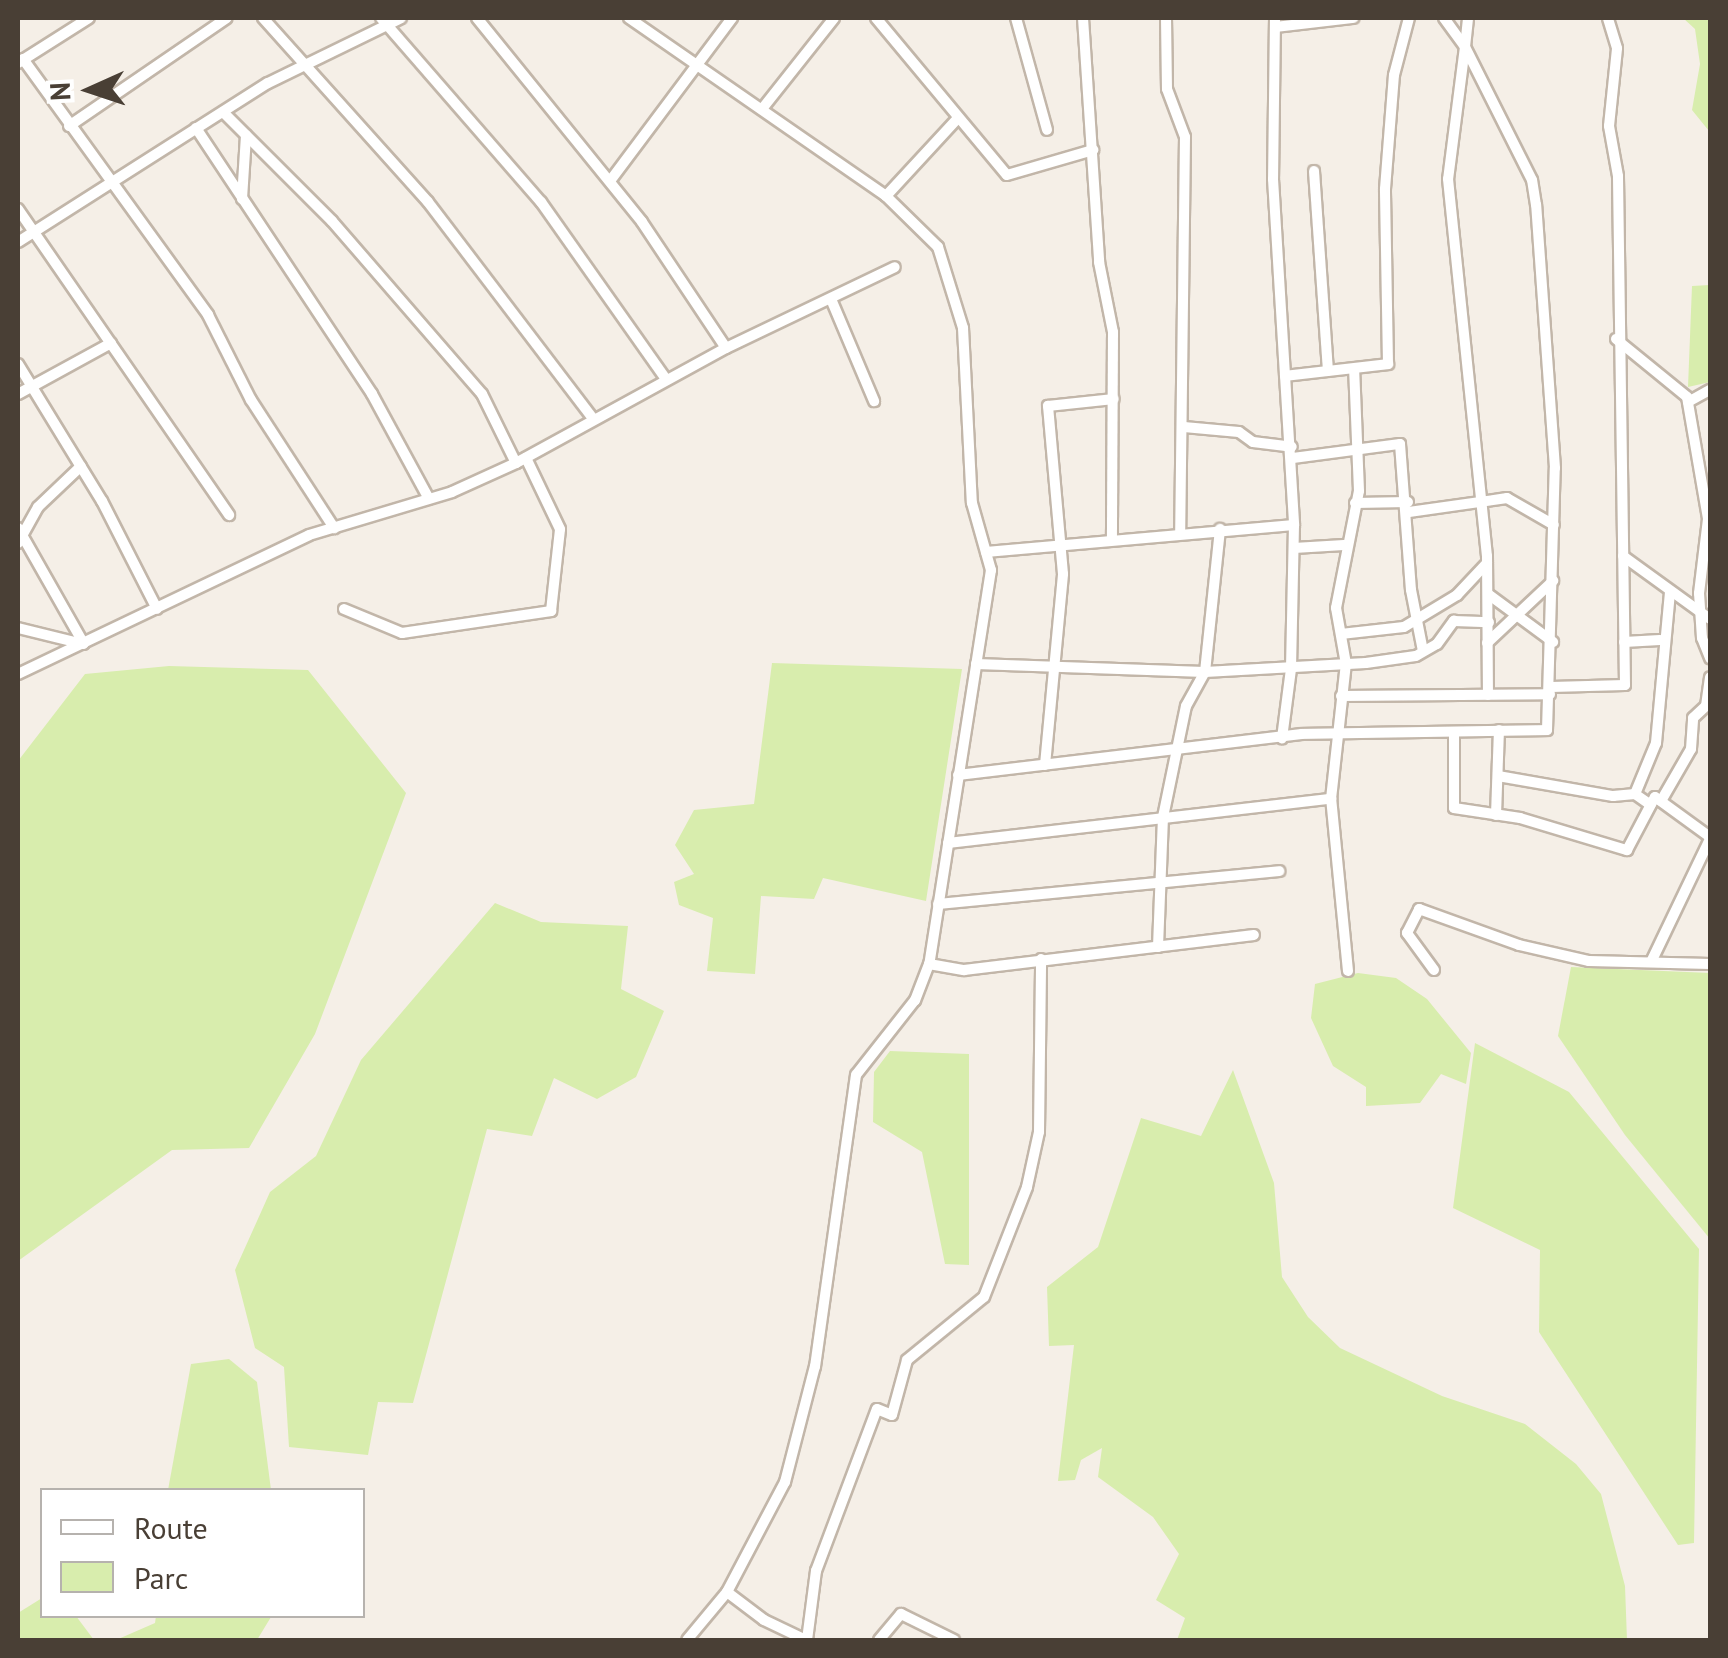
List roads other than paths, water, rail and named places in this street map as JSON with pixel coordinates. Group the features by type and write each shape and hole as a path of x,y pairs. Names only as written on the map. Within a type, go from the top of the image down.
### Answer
{"street":[{"path":"89,18 20,61 208,315 251,400 334,528"},
{"path":"69,126 227,18"},
{"path":"263,18 428,202 592,417"},
{"path":"18,242 223,112 384,21 401,18"},
{"path":"477,18 610,181 726,348"},
{"path":"610,181 732,18"},
{"path":"762,109 834,18"},
{"path":"876,18 1007,175 1093,150"},
{"path":"1016,18 1046,130"},
{"path":"1083,18 1114,399 1112,540"},
{"path":"1166,18 1167,88 1185,137 1180,531"},
{"path":"1282,738 1291,669 1294,525 1273,179 1275,22 1353,18"},
{"path":"1285,376 1388,364 1385,190 1394,75 1409,18"},
{"path":"958,776 1335,734 1499,730 1542,734 1551,721 1554,525 1534,186 1465,46 1444,18"},
{"path":"1468,18 1448,178 1487,562 1488,695"},
{"path":"1341,696 1488,695 1625,685 1616,338 1618,176 1609,126 1618,48 1608,18"},
{"path":"635,19 886,196 938,248 963,328 972,503 991,570 929,964 915,1000 856,1076 814,1366 785,1482 727,1592 687,1640"},
{"path":"384,21 541,202 666,379"},
{"path":"223,112 332,220 482,394 560,529 551,611 402,634 344,609"},
{"path":"886,196 958,118"},
{"path":"196,128 372,394 430,499"},
{"path":"242,200 246,135"},
{"path":"1314,171 1328,371"},
{"path":"18,209 229,515"},
{"path":"18,674 334,528 430,499 521,461 592,417 895,267"},
{"path":"831,299 874,401"},
{"path":"1616,338 1688,402 1708,519 1702,638 1710,658"},
{"path":"18,394 110,344"},
{"path":"18,364 80,466 157,609"},
{"path":"1348,971 1332,799 1335,734 1346,664 1336,608 1344,545 1355,502 1354,369"},
{"path":"1688,402 1710,390"},
{"path":"1045,765 1050,666 1059,633 1059,542 1048,406 1114,399"},
{"path":"1184,427 1240,432 1253,442 1292,452 1354,454 1400,444 1409,507 1415,620 1423,652"},
{"path":"80,466 38,507 19,537 84,644"},
{"path":"1355,502 1409,507 1507,498 1554,525"},
{"path":"986,552 1180,531 1294,525"},
{"path":"1158,947 1163,817 1186,706 1205,672 1220,529"},
{"path":"1294,548 1344,545"},
{"path":"1622,556 1706,615"},
{"path":"1340,634 1415,620 1457,595 1487,562"},
{"path":"1486,644 1553,582"},
{"path":"1624,642 1660,640 1670,632 1670,591"},
{"path":"1488,594 1513,617 1553,642"},
{"path":"976,664 1205,672 1291,669 1423,652 1454,621 1489,622"},
{"path":"18,628 84,644"},
{"path":"1635,794 1656,743 1660,640"},
{"path":"1454,732 1454,808 1496,814 1627,850 1691,749 1693,718 1706,706 1710,677"},
{"path":"1496,814 1499,730"},
{"path":"1498,776 1635,794 1710,838 1652,960"},
{"path":"948,843 1332,799"},
{"path":"938,904 1280,870"},
{"path":"1434,970 1407,933 1419,909 1572,957 1710,964"},
{"path":"929,964 964,970 1254,935"},
{"path":"727,1592 764,1620 806,1640 816,1572 877,1409 892,1415 907,1360 984,1297 1027,1188 1039,1132 1041,958"},
{"path":"879,1640 901,1614 954,1640"}]}
